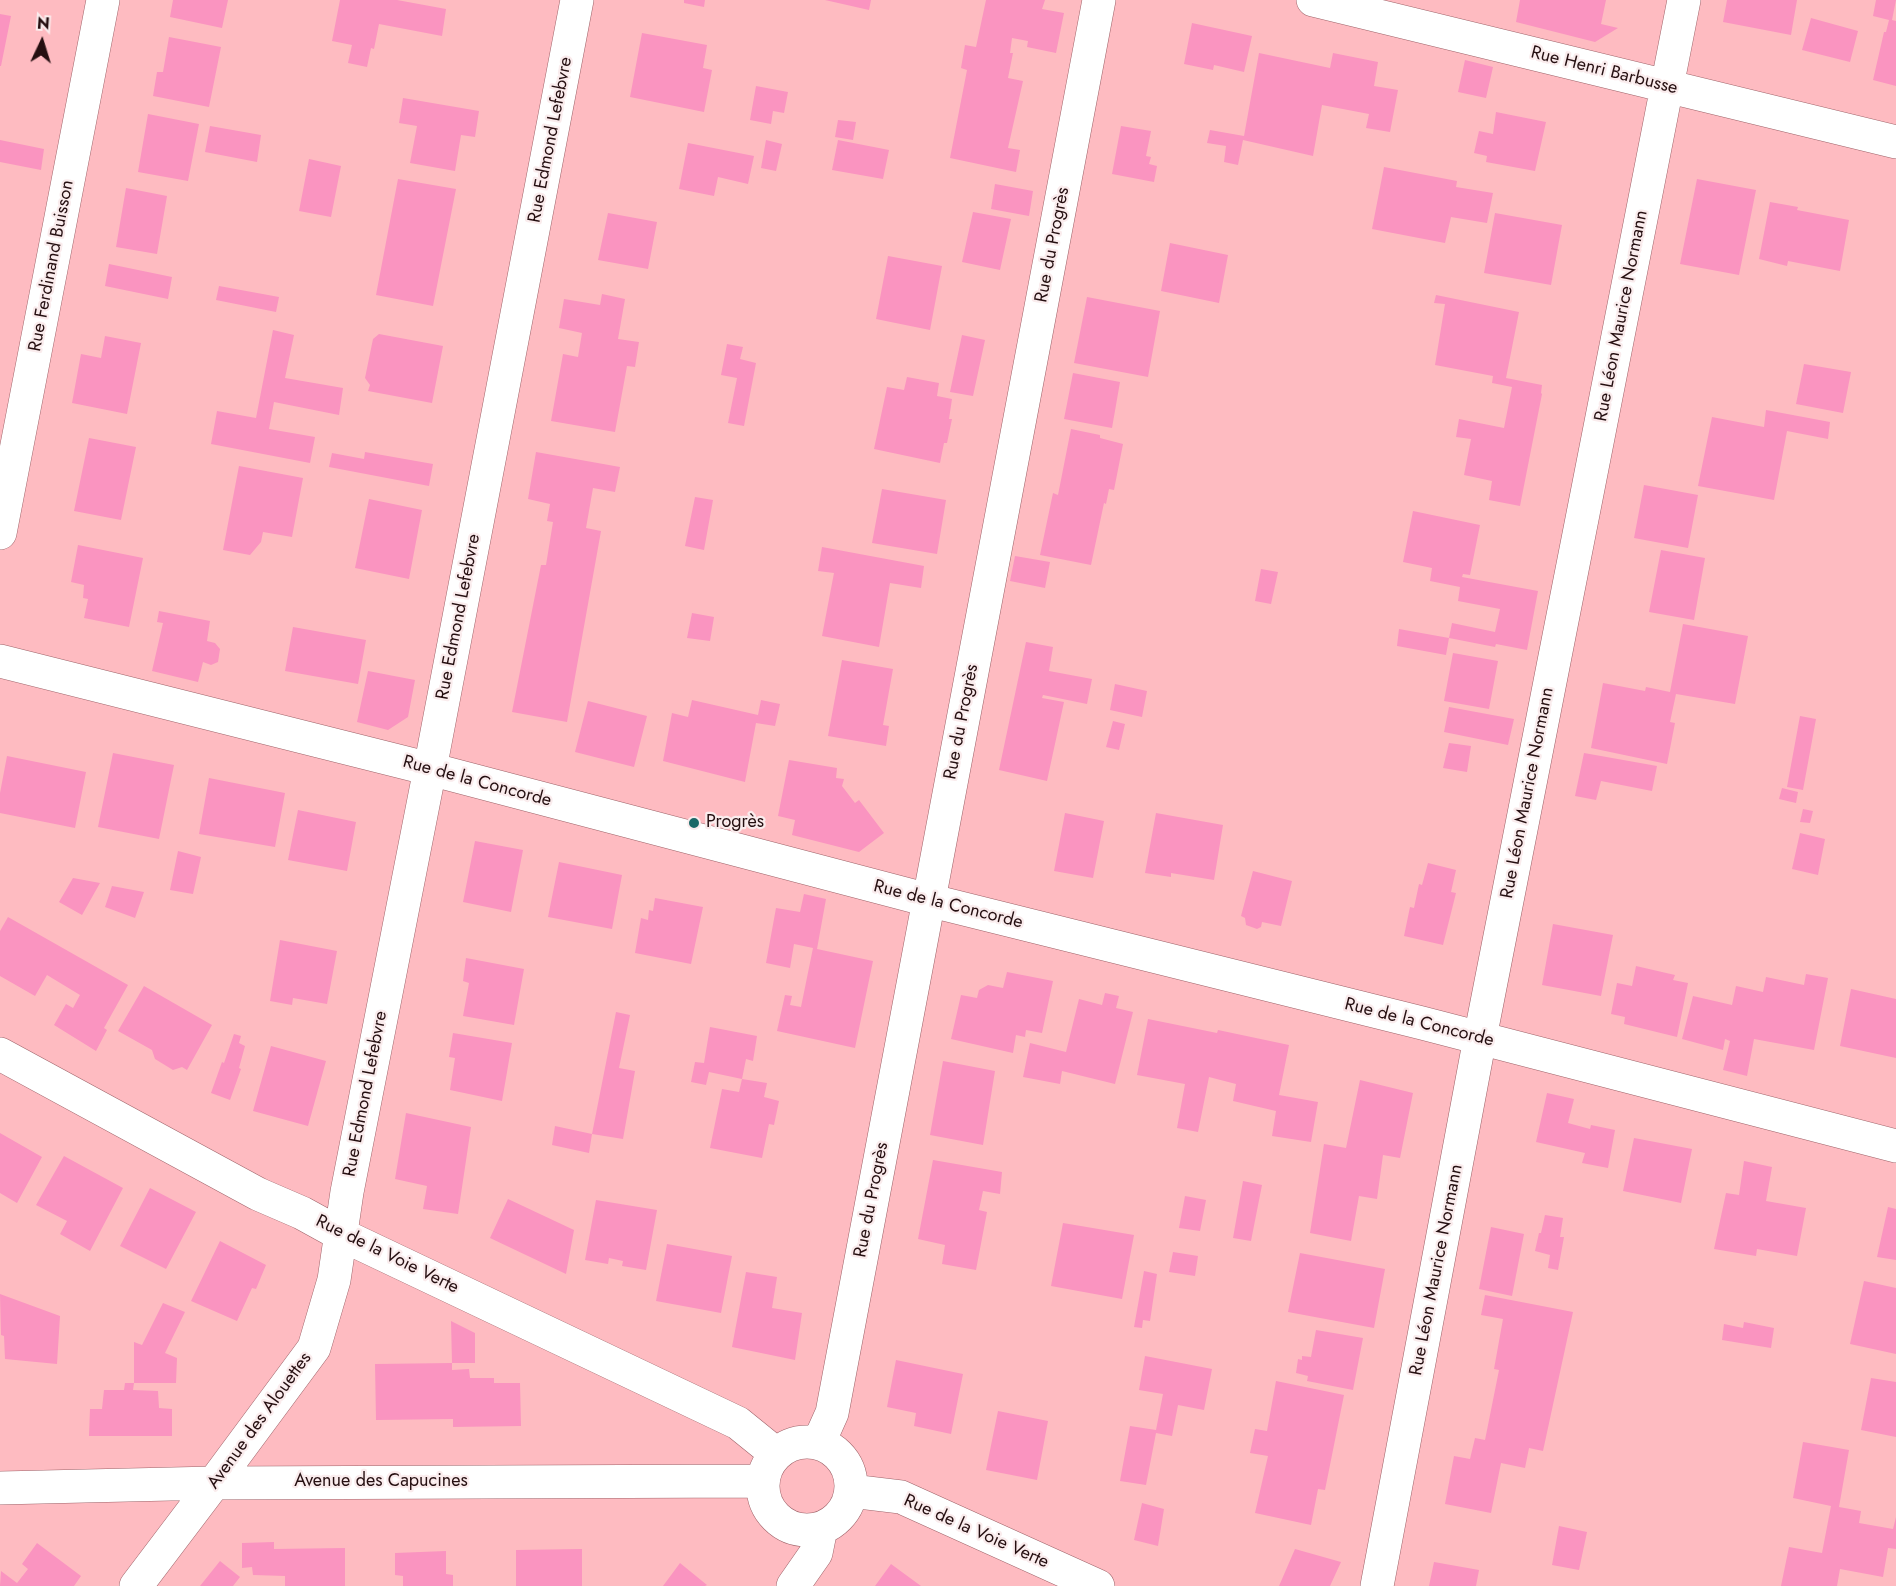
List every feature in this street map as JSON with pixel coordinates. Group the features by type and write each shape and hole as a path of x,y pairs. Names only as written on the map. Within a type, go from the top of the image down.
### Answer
{"street":[{"name":"Rue Ferdinand Buisson","path":"0,533 103,0"},
{"name":"Rue Edmond Lefebvre","path":"342,1235 347,1192 577,0"},
{"name":"Rue du Progrès","path":"819,1442 832,1413 1099,0"},
{"name":"Rue Henri Barbusse","path":"1313,0 1896,142"},
{"name":"Rue Léon Maurice Normann","path":"1377,1586 1480,1038 1684,0"},
{"name":"Rue de la Concorde","path":"0,661 430,769 928,900 1480,1038 1896,1146"},
{"name":"Rue de la Voie Verte","path":"0,1054 258,1194 302,1213 342,1235 738,1424 769,1467"},
{"name":"Avenue des Alouettes","path":"136,1586 314,1348 334,1280 342,1235"},
{"path":"796,1442 819,1442 837,1453 849,1470 851,1491 846,1507 836,1520 822,1528 803,1530 785,1525 772,1514 764,1498 769,1467 796,1442"},
{"name":"Avenue des Capucines","path":"0,1488 769,1467"},
{"name":"Rue de la Voie Verte","path":"851,1491 901,1497 1098,1586"},
{"path":"793,1586 816,1553 822,1528"}],"building":[{"path":"173,0 228,0 222,28 170,17"},
{"path":"340,0 397,0 446,9 442,36 379,24 374,49 371,48 367,67 348,63 352,45 332,41"},
{"path":"684,0 705,0 704,7 684,3"},
{"path":"825,0 871,0 869,10"},
{"path":"986,0 1045,0 1042,9 1064,13 1056,53 1027,47 1028,41 1012,38 1010,53 1013,53 1008,78 1023,81 1008,148 1020,150 1016,172 950,158 967,70 961,68 965,45 976,47"},
{"path":"1520,0 1606,0 1601,24 1618,28 1595,42 1516,22"},
{"path":"1727,0 1797,0 1791,35 1723,22"},
{"path":"1876,0 1896,0 1892,20 1896,21 1896,86 1873,80 1889,20 1873,16"},
{"path":"0,14 11,16 1,66 0,66"},
{"path":"1811,18 1858,31 1850,62 1802,50"},
{"path":"1192,23 1252,36 1244,72 1214,65 1213,70 1184,64"},
{"path":"642,33 707,45 703,68 712,70 704,112 630,97"},
{"path":"169,37 221,47 209,107 153,96 157,72 163,72"},
{"path":"1259,53 1330,68 1333,53 1378,62 1374,86 1398,90 1390,132 1366,128 1369,114 1322,105 1313,156 1243,140 1238,165 1224,162 1226,146 1207,143 1210,130 1244,136"},
{"path":"1465,60 1493,67 1486,98 1458,92"},
{"path":"756,86 788,92 784,113 773,111 771,124 750,120"},
{"path":"403,98 479,111 475,137 461,135 455,171 410,163 417,126 399,123"},
{"path":"1496,112 1546,122 1535,171 1486,162 1487,156 1474,153 1479,131 1493,134"},
{"path":"148,114 199,124 188,181 138,172"},
{"path":"838,120 856,122 853,140 835,137"},
{"path":"210,126 261,135 257,162 205,152"},
{"path":"1121,126 1151,131 1146,156 1151,157 1149,164 1157,166 1154,182 1112,174"},
{"path":"0,140 44,149 41,170 0,162"},
{"path":"766,140 782,144 776,171 761,168"},
{"path":"838,140 889,150 883,179 832,170"},
{"path":"688,143 754,156 748,184 718,177 714,196 679,189"},
{"path":"309,159 341,166 331,217 299,211"},
{"path":"1384,167 1457,181 1456,187 1493,193 1487,223 1451,217 1445,243 1372,229"},
{"path":"398,179 456,189 433,306 376,295"},
{"path":"1697,179 1756,190 1739,275 1680,264"},
{"path":"995,184 1033,191 1029,216 991,209"},
{"path":"126,188 167,196 157,254 116,247"},
{"path":"1770,202 1798,207 1797,210 1849,220 1840,271 1788,261 1787,266 1759,259"},
{"path":"973,212 1011,219 1000,270 962,262"},
{"path":"608,213 657,222 648,269 598,260"},
{"path":"1495,213 1562,225 1551,285 1484,273"},
{"path":"1170,243 1228,255 1219,303 1161,291"},
{"path":"888,256 942,266 930,330 876,319"},
{"path":"109,264 172,277 168,299 105,286"},
{"path":"219,286 279,297 276,312 216,300"},
{"path":"602,294 625,299 618,339 639,342 635,367 627,366 615,432 551,421 563,354 578,357 582,333 559,328 564,299 600,305"},
{"path":"1436,295 1519,312 1506,378 1542,385 1520,506 1489,500 1492,481 1464,475 1471,439 1456,437 1459,419 1504,428 1512,387 1492,383 1493,376 1435,365 1445,304 1434,303"},
{"path":"1087,297 1160,311 1148,377 1074,363"},
{"path":"273,330 294,335 285,378 343,388 339,415 274,402 269,429 315,437 310,463 211,444 217,411 256,418"},
{"path":"379,334 443,346 432,403 368,391 370,385 365,378 373,339"},
{"path":"962,335 985,340 973,396 950,392"},
{"path":"105,336 141,343 127,414 72,403 81,354 101,358"},
{"path":"727,344 743,347 740,359 756,363 744,426 728,423 737,378 721,375"},
{"path":"1804,364 1851,372 1843,413 1796,404"},
{"path":"1073,373 1120,382 1112,428 1064,419"},
{"path":"907,377 939,383 937,396 952,399 949,419 952,419 940,463 874,449 887,387 904,390"},
{"path":"1766,410 1830,422 1828,439 1787,431 1774,500 1698,486 1712,417 1764,427"},
{"path":"1071,429 1100,435 1100,438 1123,444 1114,490 1109,489 1106,504 1104,503 1091,565 1040,555 1053,493 1058,495"},
{"path":"89,438 136,447 121,520 74,511"},
{"path":"365,452 433,464 429,486 329,467 332,453 364,459"},
{"path":"536,452 620,467 615,492 593,488 586,528 601,531 567,722 512,712 541,565 546,565 553,522 547,521 550,504 528,499"},
{"path":"239,466 303,478 292,537 263,532 261,542 250,555 223,550"},
{"path":"1644,485 1698,495 1688,548 1634,538"},
{"path":"882,489 946,500 937,554 872,543"},
{"path":"695,497 713,500 704,550 685,546"},
{"path":"369,499 422,510 409,579 355,568"},
{"path":"1413,511 1480,525 1470,575 1463,574 1462,577 1538,591 1527,650 1496,644 1495,647 1449,638 1452,623 1495,632 1500,609 1458,601 1460,587 1430,581 1432,568 1403,562"},
{"path":"78,545 143,558 129,627 84,618 88,599 83,598 84,585 71,582"},
{"path":"822,547 924,566 921,588 890,583 879,647 822,636 834,573 818,571"},
{"path":"1661,550 1705,558 1694,620 1649,612"},
{"path":"1015,556 1050,562 1045,588 1010,581"},
{"path":"1261,569 1278,572 1271,604 1255,601"},
{"path":"159,611 210,621 207,641 215,643 220,649 218,662 211,665 203,662 198,682 152,671 163,623 157,622"},
{"path":"692,613 714,617 710,641 687,638"},
{"path":"1683,624 1748,636 1735,704 1676,694 1670,722 1675,723 1667,764 1591,748 1603,683 1645,691 1646,687 1670,692"},
{"path":"293,627 366,640 358,684 285,671"},
{"path":"1399,629 1449,638 1446,655 1397,646"},
{"path":"1026,642 1053,647 1049,671 1092,679 1087,704 1043,695 1042,698 1064,702 1047,781 999,770"},
{"path":"1453,653 1498,661 1489,709 1444,701"},
{"path":"842,660 893,669 883,725 889,726 886,746 828,736"},
{"path":"368,671 415,680 408,717 388,730 357,722"},
{"path":"1115,684 1147,691 1142,717 1110,710"},
{"path":"692,700 758,715 761,700 780,704 775,726 756,723 745,782 663,761 672,713 688,717"},
{"path":"588,701 647,716 634,767 575,752"},
{"path":"1449,707 1514,719 1508,745 1444,732"},
{"path":"1800,716 1816,719 1803,790 1787,787"},
{"path":"1113,721 1125,724 1119,750 1106,747"},
{"path":"1449,743 1471,746 1467,772 1443,768"},
{"path":"113,753 174,765 159,839 98,827"},
{"path":"1584,753 1657,766 1652,791 1601,781 1596,800 1575,796"},
{"path":"7,756 86,772 75,828 0,813 0,793"},
{"path":"789,760 837,768 836,778 844,779 842,786 855,803 859,800 884,833 859,852 792,835 795,820 778,816"},
{"path":"209,778 285,793 275,847 199,834"},
{"path":"1782,788 1798,792 1796,803 1779,799"},
{"path":"1803,809 1813,811 1810,823 1800,822"},
{"path":"298,810 356,822 347,871 288,860"},
{"path":"1065,813 1104,821 1093,878 1054,871"},
{"path":"1156,813 1223,825 1214,880 1171,873 1171,877 1145,873"},
{"path":"1800,833 1825,839 1818,875 1792,869"},
{"path":"475,841 523,850 511,912 463,902"},
{"path":"178,851 201,857 193,894 170,890"},
{"path":"559,862 622,875 612,929 548,917"},
{"path":"1428,863 1456,870 1451,892 1456,893 1443,945 1404,936 1410,907 1414,908 1419,884 1422,885"},
{"path":"1253,871 1292,881 1281,926 1262,922 1261,927 1257,929 1246,925 1245,918 1241,916"},
{"path":"73,878 100,883 82,915 59,902"},
{"path":"112,886 144,892 135,918 105,907"},
{"path":"804,894 826,899 817,949 873,961 855,1048 777,1031 785,995 792,996 790,1005 801,1007 813,948 794,944 790,968 766,963 776,908 800,912"},
{"path":"655,898 703,907 691,964 635,953 641,918 648,920 649,910 653,911"},
{"path":"8,917 128,985 104,1028 107,1030 96,1051 54,1025 66,1004 73,1008 80,995 47,975 35,996 0,976 0,931"},
{"path":"1553,924 1613,935 1601,996 1542,985"},
{"path":"280,940 337,951 327,1004 293,998 292,1005 270,1001"},
{"path":"466,958 524,969 514,1025 463,1016 469,983 463,981"},
{"path":"1636,966 1675,975 1673,980 1688,983 1677,1037 1624,1024 1625,1017 1611,1014 1617,983 1632,986"},
{"path":"1007,972 1053,981 1042,1033 1026,1030 1025,1037 1016,1035 1013,1053 951,1039 961,995 977,998 979,990 988,985 1003,988"},
{"path":"1806,974 1828,978 1814,1050 1754,1039 1747,1076 1723,1070 1730,1041 1725,1039 1723,1050 1682,1039 1693,996 1732,1005 1736,986 1763,992 1766,977 1804,985"},
{"path":"144,986 212,1025 187,1070 182,1067 173,1070 155,1059 152,1050 118,1031"},
{"path":"1851,989 1896,999 1896,1058 1840,1046"},
{"path":"1105,993 1119,996 1116,1008 1133,1012 1115,1084 1062,1071 1060,1084 1023,1077 1030,1043 1066,1052 1079,999 1102,1005"},
{"path":"616,1012 630,1015 619,1068 635,1071 623,1139 592,1134"},
{"path":"1148,1019 1217,1033 1218,1030 1289,1045 1279,1095 1318,1102 1311,1142 1272,1136 1276,1111 1233,1101 1236,1084 1209,1077 1198,1132 1177,1128 1185,1084 1137,1075"},
{"path":"710,1027 757,1036 753,1061 746,1059 742,1079 709,1072 706,1085 691,1082 695,1062 704,1063"},
{"path":"453,1033 512,1043 502,1101 450,1090 455,1058 449,1057"},
{"path":"234,1034 241,1036 239,1043 245,1046 239,1068 241,1069 230,1100 211,1093"},
{"path":"271,1046 326,1061 308,1126 253,1111"},
{"path":"943,1061 995,1071 983,1145 930,1135"},
{"path":"742,1079 767,1083 764,1097 779,1101 774,1125 769,1124 762,1158 710,1148 722,1089 739,1092"},
{"path":"1360,1080 1413,1093 1400,1158 1383,1155 1377,1199 1359,1196 1351,1241 1310,1233 1324,1144 1346,1148"},
{"path":"1547,1093 1574,1099 1568,1123 1590,1129 1591,1125 1615,1130 1608,1168 1582,1163 1585,1153 1536,1142"},
{"path":"406,1113 471,1127 458,1214 423,1209 427,1186 395,1179"},
{"path":"555,1126 592,1134 589,1153 552,1145"},
{"path":"0,1133 42,1157 17,1203 0,1193"},
{"path":"1634,1138 1692,1149 1681,1203 1623,1191"},
{"path":"64,1156 123,1188 90,1251 60,1234 67,1221 36,1205"},
{"path":"933,1160 1002,1172 1000,1194 983,1191 979,1210 987,1212 976,1270 942,1264 945,1245 918,1239"},
{"path":"1744,1161 1772,1167 1766,1201 1806,1208 1797,1256 1757,1249 1756,1256 1714,1249 1726,1193 1739,1195"},
{"path":"1243,1181 1262,1185 1251,1241 1233,1238"},
{"path":"150,1188 196,1212 166,1269 120,1246"},
{"path":"1185,1196 1206,1200 1200,1231 1179,1228"},
{"path":"508,1199 574,1230 566,1274 490,1238"},
{"path":"596,1200 657,1210 646,1270 622,1266 623,1261 609,1258 608,1264 585,1260"},
{"path":"1888,1207 1896,1209 1896,1260 1877,1257"},
{"path":"1545,1215 1563,1218 1560,1237 1564,1237 1558,1270 1548,1268 1550,1255 1535,1251"},
{"path":"1063,1223 1134,1235 1122,1299 1051,1286"},
{"path":"1491,1227 1524,1234 1512,1296 1479,1289"},
{"path":"220,1241 266,1265 256,1289 252,1288 237,1321 191,1301"},
{"path":"667,1244 732,1256 721,1313 656,1301"},
{"path":"1173,1252 1198,1256 1195,1276 1169,1272"},
{"path":"1300,1253 1385,1269 1374,1328 1288,1312"},
{"path":"1144,1271 1157,1274 1150,1321 1143,1320 1142,1328 1134,1327"},
{"path":"746,1272 777,1277 772,1308 802,1313 795,1360 732,1347"},
{"path":"1864,1281 1896,1288 1896,1354 1850,1344"},
{"path":"0,1294 60,1316 57,1364 5,1359 4,1336 1,1335"},
{"path":"1485,1295 1573,1312 1543,1451 1529,1448 1525,1468 1501,1463 1491,1513 1445,1504 1454,1456 1470,1459 1475,1438 1485,1440 1499,1370 1494,1369 1503,1319 1481,1315"},
{"path":"163,1303 185,1312 165,1353 177,1358 176,1383 134,1383 134,1342 142,1345"},
{"path":"451,1321 475,1333 475,1363 452,1363"},
{"path":"1744,1322 1774,1328 1771,1348 1722,1340 1724,1324 1743,1328"},
{"path":"1316,1330 1363,1338 1353,1390 1307,1381 1308,1376 1296,1373 1298,1359 1302,1360 1302,1356 1311,1357"},
{"path":"1145,1356 1212,1369 1204,1410 1178,1405 1172,1436 1156,1433 1146,1485 1120,1481 1130,1426 1156,1430 1163,1394 1139,1390"},
{"path":"896,1360 963,1374 951,1434 914,1426 916,1413 887,1407"},
{"path":"452,1363 452,1370 469,1369 470,1378 494,1378 494,1383 520,1383 521,1426 453,1427 453,1419 376,1420 375,1364"},
{"path":"1871,1378 1896,1382 1896,1437 1861,1430"},
{"path":"1276,1381 1344,1395 1325,1490 1318,1489 1311,1525 1255,1513 1268,1456 1250,1453 1255,1429 1267,1431"},
{"path":"125,1383 134,1383 133,1390 158,1391 159,1408 172,1409 172,1436 89,1436 90,1409 102,1409 104,1390 124,1390"},
{"path":"998,1411 1048,1421 1037,1480 986,1470"},
{"path":"1803,1442 1849,1450 1839,1507 1861,1511 1859,1523 1893,1529 1896,1517 1896,1549 1888,1548 1883,1577 1840,1569 1837,1586 1781,1586 1789,1547 1822,1553 1831,1506 1793,1498"},
{"path":"1142,1503 1164,1509 1158,1546 1134,1540"},
{"path":"1559,1526 1587,1532 1579,1570 1552,1565"},
{"path":"274,1542 274,1549 345,1548 345,1586 285,1586 285,1576 253,1575 252,1567 242,1568 242,1543"},
{"path":"37,1543 81,1576 74,1586 0,1586 1,1571 17,1583 28,1569 22,1564"},
{"path":"582,1549 582,1586 516,1586 516,1550"},
{"path":"1295,1549 1341,1562 1330,1586 1279,1586"},
{"path":"446,1551 446,1574 453,1575 453,1586 403,1586 403,1576 395,1575 395,1553"},
{"path":"220,1561 240,1577 233,1586 200,1586"},
{"path":"1434,1562 1479,1570 1476,1586 1429,1586"},
{"path":"680,1563 707,1585 663,1586"},
{"path":"891,1564 921,1586 875,1586"}],"place":[{"name":"Progrès","path":"694,823"}]}
